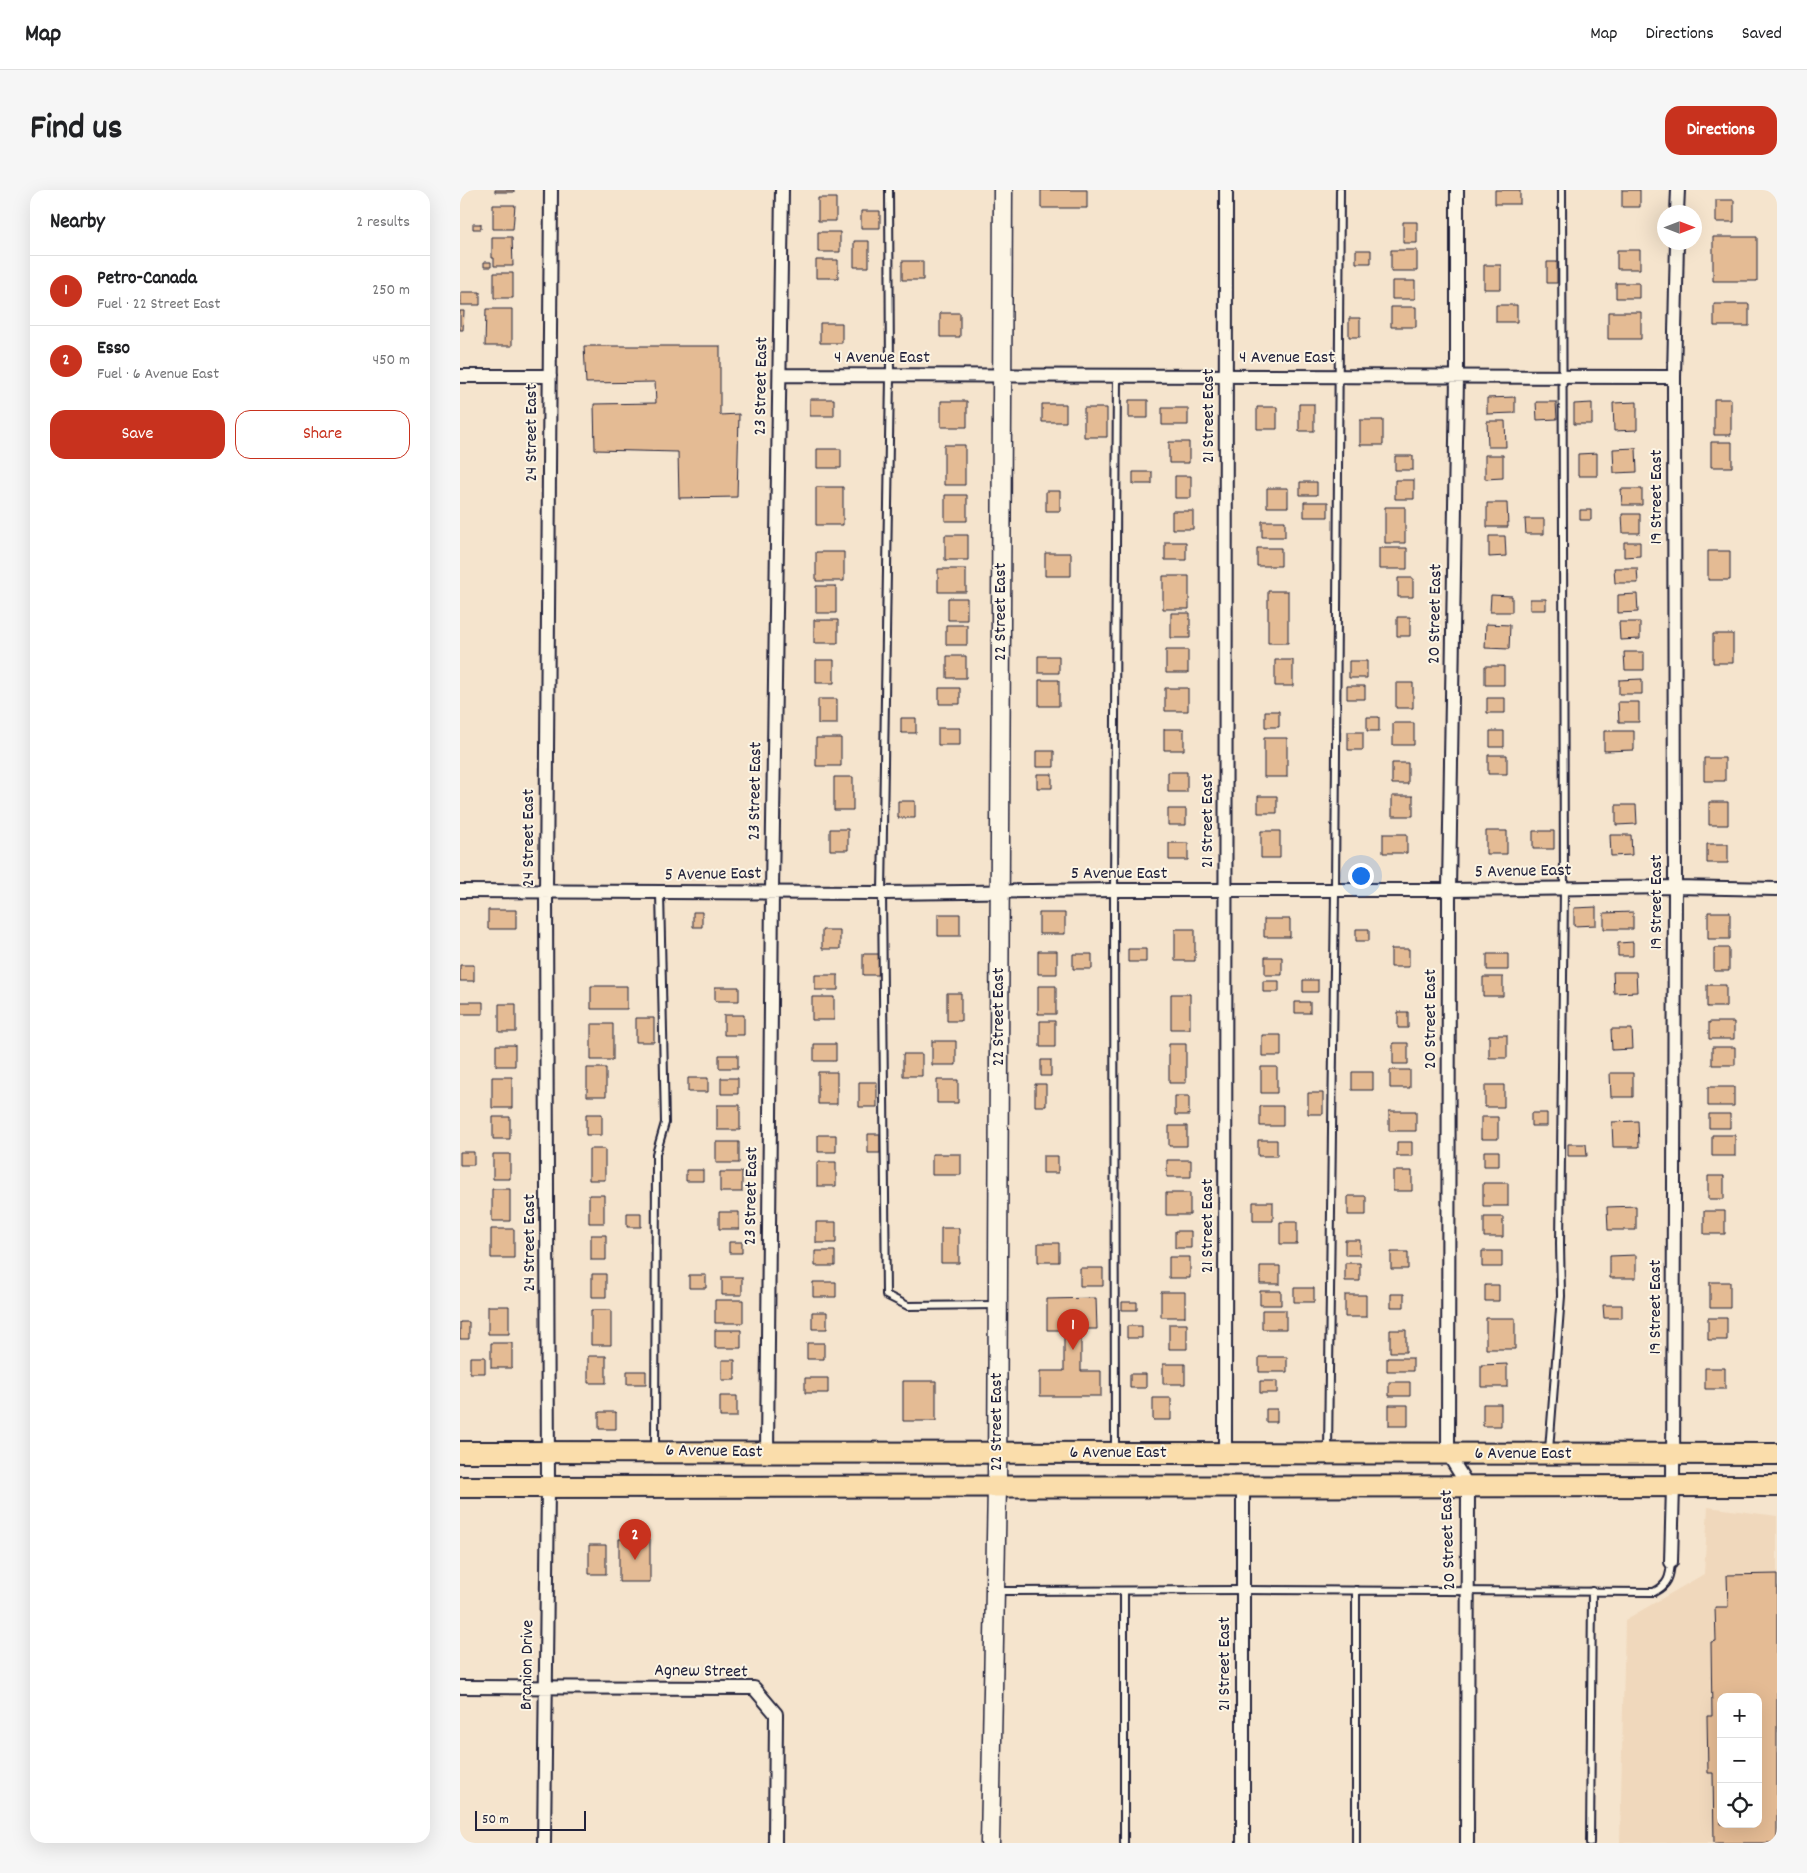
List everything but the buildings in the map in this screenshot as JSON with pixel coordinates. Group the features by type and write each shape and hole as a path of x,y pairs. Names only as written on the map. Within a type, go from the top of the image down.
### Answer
{"main road":[{"name":"6 Avenue East","path":"460,1452 1777,1454"},
{"name":"6 Avenue East","path":"460,1487 1777,1486"}],"street":[{"name":"24 Street East","path":"548,1487 546,892 551,190"},
{"name":"23 Street East","path":"767,1453 772,892 782,190"},
{"name":"22 Street East","path":"990,1843 997,1487 1003,190"},
{"name":"21 Street East","path":"1225,1453 1226,190"},
{"name":"20 Street East","path":"1457,190 1457,377 1449,890 1448,1454 1468,1486 1467,1843"},
{"path":"1677,205 1678,190"},
{"name":"19 Street East","path":"1671,1562 1673,1486 1675,887 1674,377 1677,250"},
{"name":"4 Avenue East","path":"780,375 1674,377"},
{"path":"460,376 550,376"},
{"name":"5 Avenue East","path":"460,891 882,893 1114,890 1226,892 1675,887 1777,889"},
{"name":"21 Street East","path":"1243,1486 1243,1843"},
{"name":"Branion Drive","path":"544,1843 548,1487"},
{"name":"Agnew Street","path":"460,1687 754,1688 776,1714 775,1843"}],"lane":[{"path":"889,190 890,376 882,893 886,1295 908,1306 998,1305"},
{"path":"1328,1454 1335,891 1340,190"},
{"path":"1549,1454 1561,1296 1564,889 1562,190"},
{"path":"1115,1454 1114,890 1117,376"},
{"path":"655,1452 656,1154 665,1123 660,893"},
{"path":"995,1591 1468,1590 1654,1592 1668,1581 1671,1562"},
{"path":"1356,1590 1356,1843"},
{"path":"1124,1591 1124,1843"},
{"path":"1590,1843 1592,1592"}],"shaded area":[{"path":"1708,1507 1777,1516 1777,1843 1620,1843 1625,1620 1704,1574"}],"place":[{"name":"Petro-Canada","path":"1073,1350"},
{"name":"Esso","path":"635,1560"}]}
